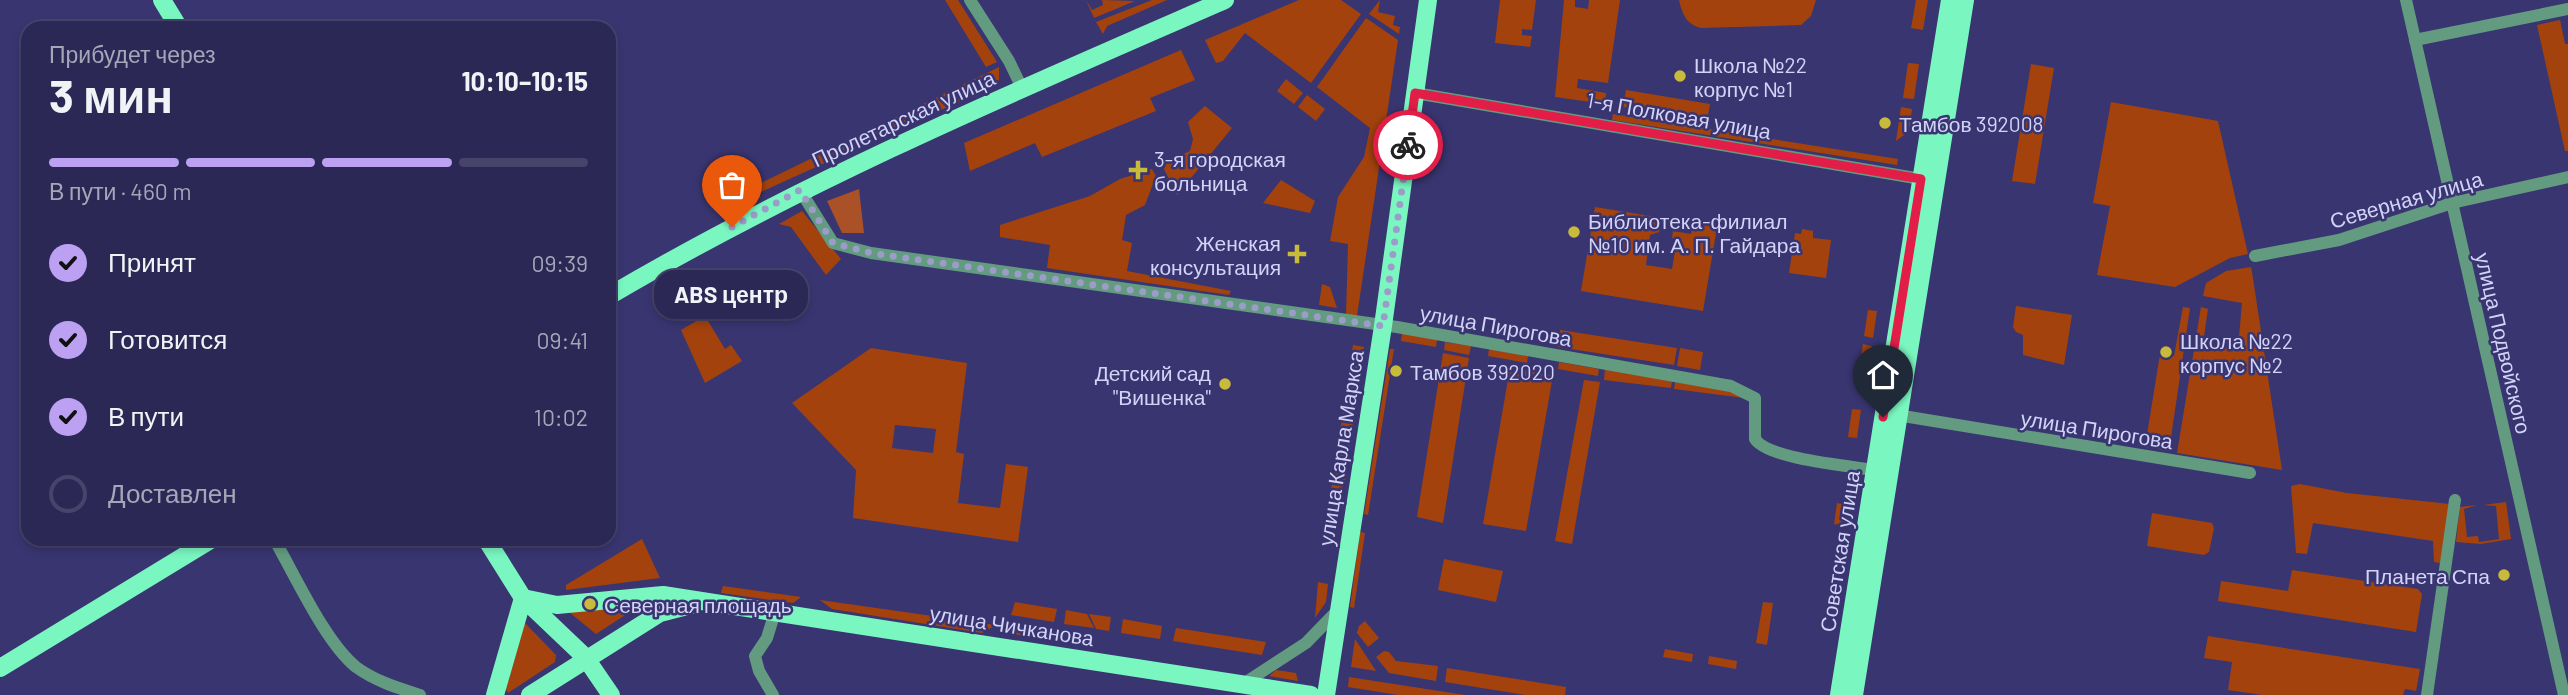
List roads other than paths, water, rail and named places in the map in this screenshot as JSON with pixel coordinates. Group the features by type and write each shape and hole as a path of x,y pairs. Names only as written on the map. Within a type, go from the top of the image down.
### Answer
{"main road":[{"path":"162,0 175,21"},
{"name":"Пролетарская улица","path":"616,292 800,190 1022,88 1225,0"},
{"name":"улица Карла Маркса","path":"1326,695 1383,326 1428,0"},
{"name":"Советская улица","path":"1839,695 1874,470 1928,180 1950,0"},
{"path":"1853,695 1897,415 1928,180 1965,0"},
{"path":"0,668 200,546"},
{"path":"490,546 523,598 585,657 611,695"},
{"path":"523,598 557,605 663,595 705,603"},
{"path":"495,695 523,598"},
{"path":"530,695 585,657 660,613 679,606 705,603"},
{"name":"улица Чичканова","path":"705,603 1311,695"}],"street":[{"path":"970,0 1009,61 1022,88"},
{"name":"улица Подвойского","path":"2406,0 2564,695"},
{"path":"2415,40 2568,9"},
{"name":"1-я Полковая улица","path":"1415,93 1928,180"},
{"name":"Северная улица","path":"2255,256 2339,240 2452,203 2568,177"},
{"name":"улица Пирогова","path":"800,190 833,243 871,253 1383,326 1731,386 1755,398 1755,439 1761,447 1796,457 1874,470"},
{"name":"улица Пирогова","path":"1897,415 2250,473"},
{"path":"2427,695 2455,500"},
{"path":"278,546 339,650 357,667 384,683 420,695"},
{"path":"1243,684 1306,643 1338,610"},
{"path":"773,695 759,671 755,656 766,638 775,612"}],"place":[{"name":"Школа №22 корпус №1","path":"1680,76"},
{"name":"Тамбов 392008","path":"1885,123"},
{"name":"3-я городская больница","path":"1138,170"},
{"name":"ABS центр","path":"732,227"},
{"name":"Библиотека-филиал №10 им. А. П. Гайдара","path":"1574,232"},
{"name":"Женская консультация","path":"1297,254"},
{"name":"Школа №22 корпус №2","path":"2166,352"},
{"name":"Тамбов 392020","path":"1396,371"},
{"name":"Детский сад \"Вишенка\"","path":"1225,384"},
{"name":"Планета Спа","path":"2504,575"},
{"name":"Северная площадь","path":"590,604"}]}
